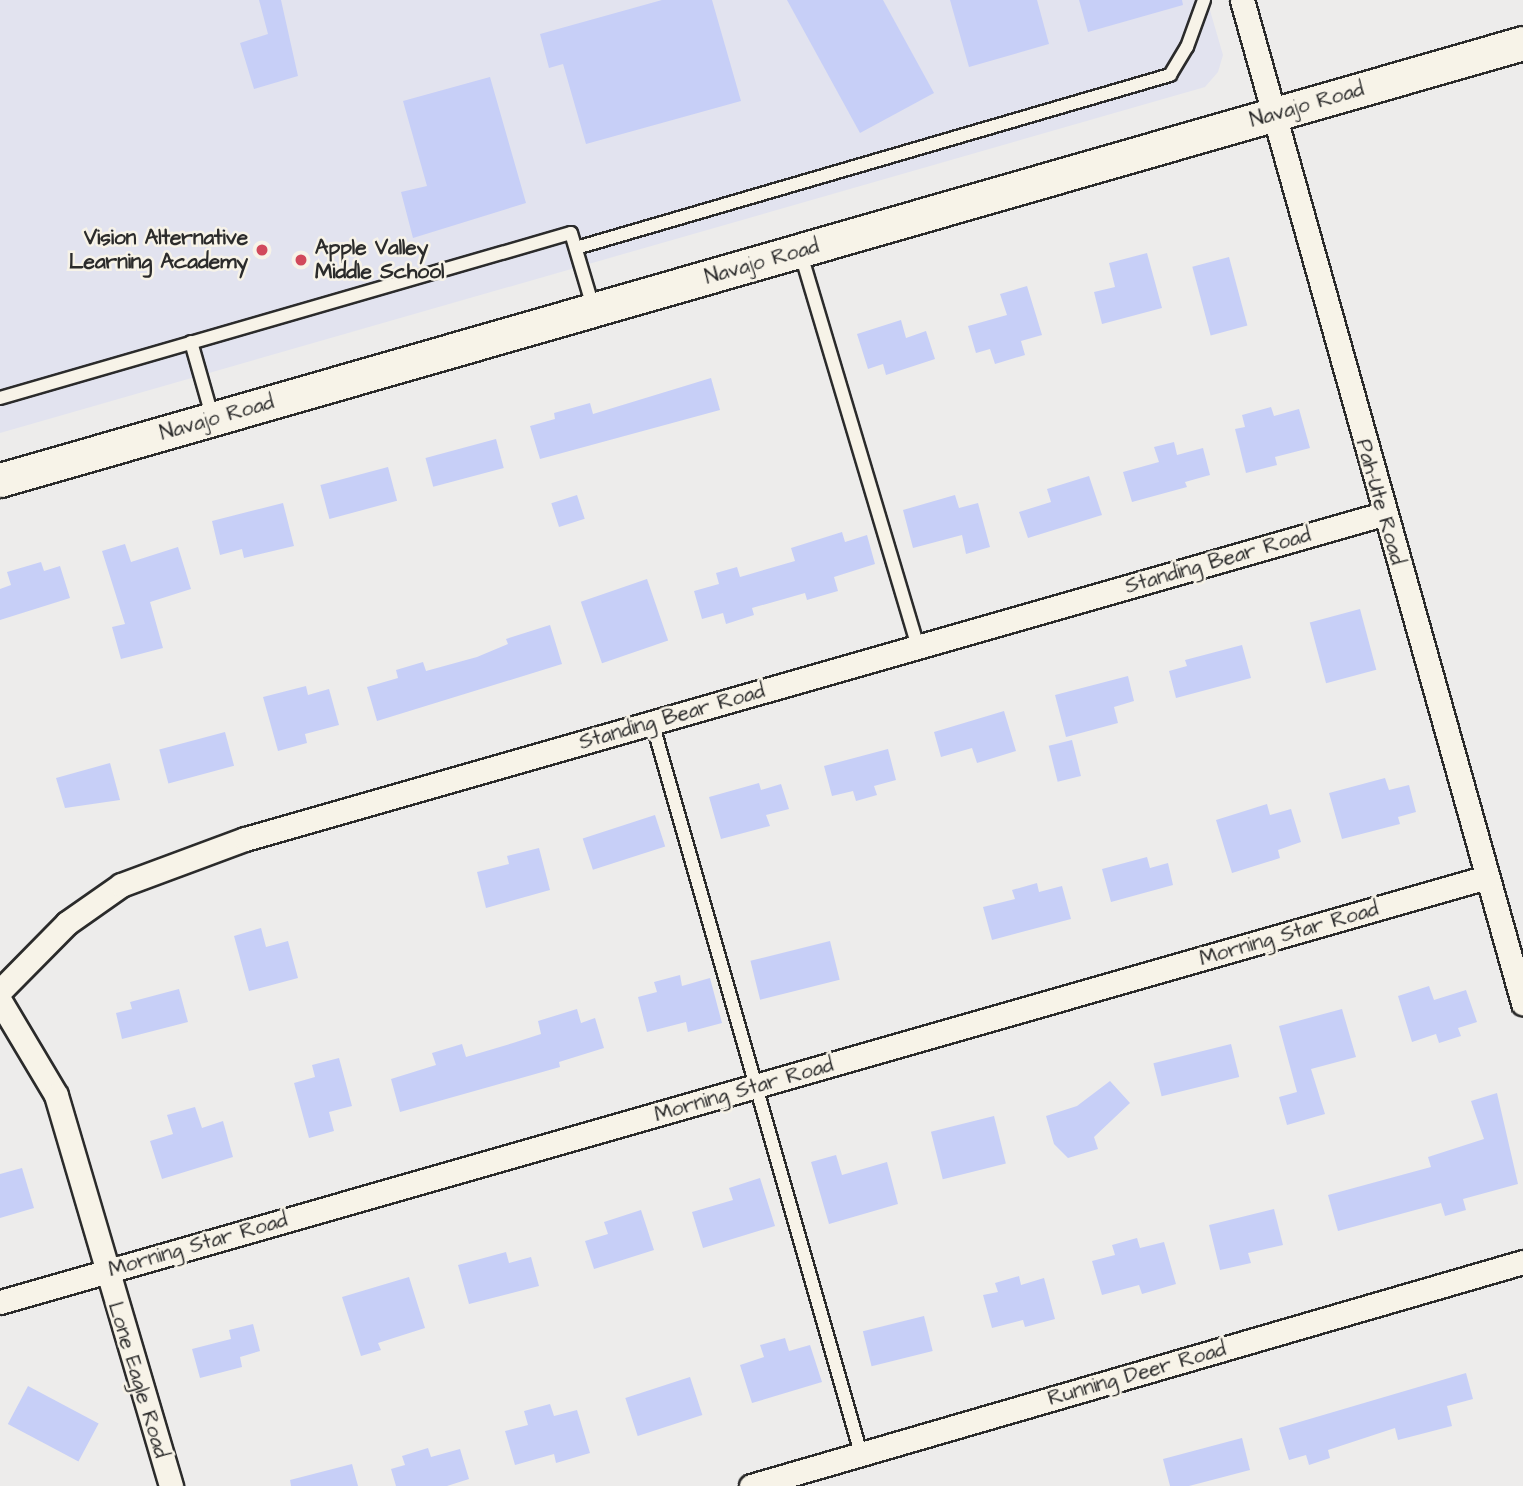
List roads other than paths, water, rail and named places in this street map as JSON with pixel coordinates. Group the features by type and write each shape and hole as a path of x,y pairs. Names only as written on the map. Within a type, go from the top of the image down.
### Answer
{"main road":[{"name":"Navajo Road","path":"0,480 1523,43"}],"street":[{"name":"Pah-Ute Road","path":"1242,0 1382,514 1523,1003"},
{"name":"Standing Bear Road","path":"0,991 67,923 121,885 245,839 1382,514"},
{"name":"Morning Star Road","path":"0,1302 1487,877"},
{"name":"Lone Eagle Road","path":"0,1001 56,1096 105,1272 170,1486"},
{"name":"Running Deer Road","path":"751,1486 1523,1262"}],"lane":[{"path":"576,248 1170,75 1187,47 1204,0"},
{"path":"0,398 571,233 593,310"},
{"path":"800,251 918,647"},
{"path":"191,342 213,419"},
{"path":"652,722 861,1454"}],"place":[{"name":"Vision Alternative Learning Academy","path":"262,250"},
{"name":"Apple Valley Middle School","path":"301,260"}]}
